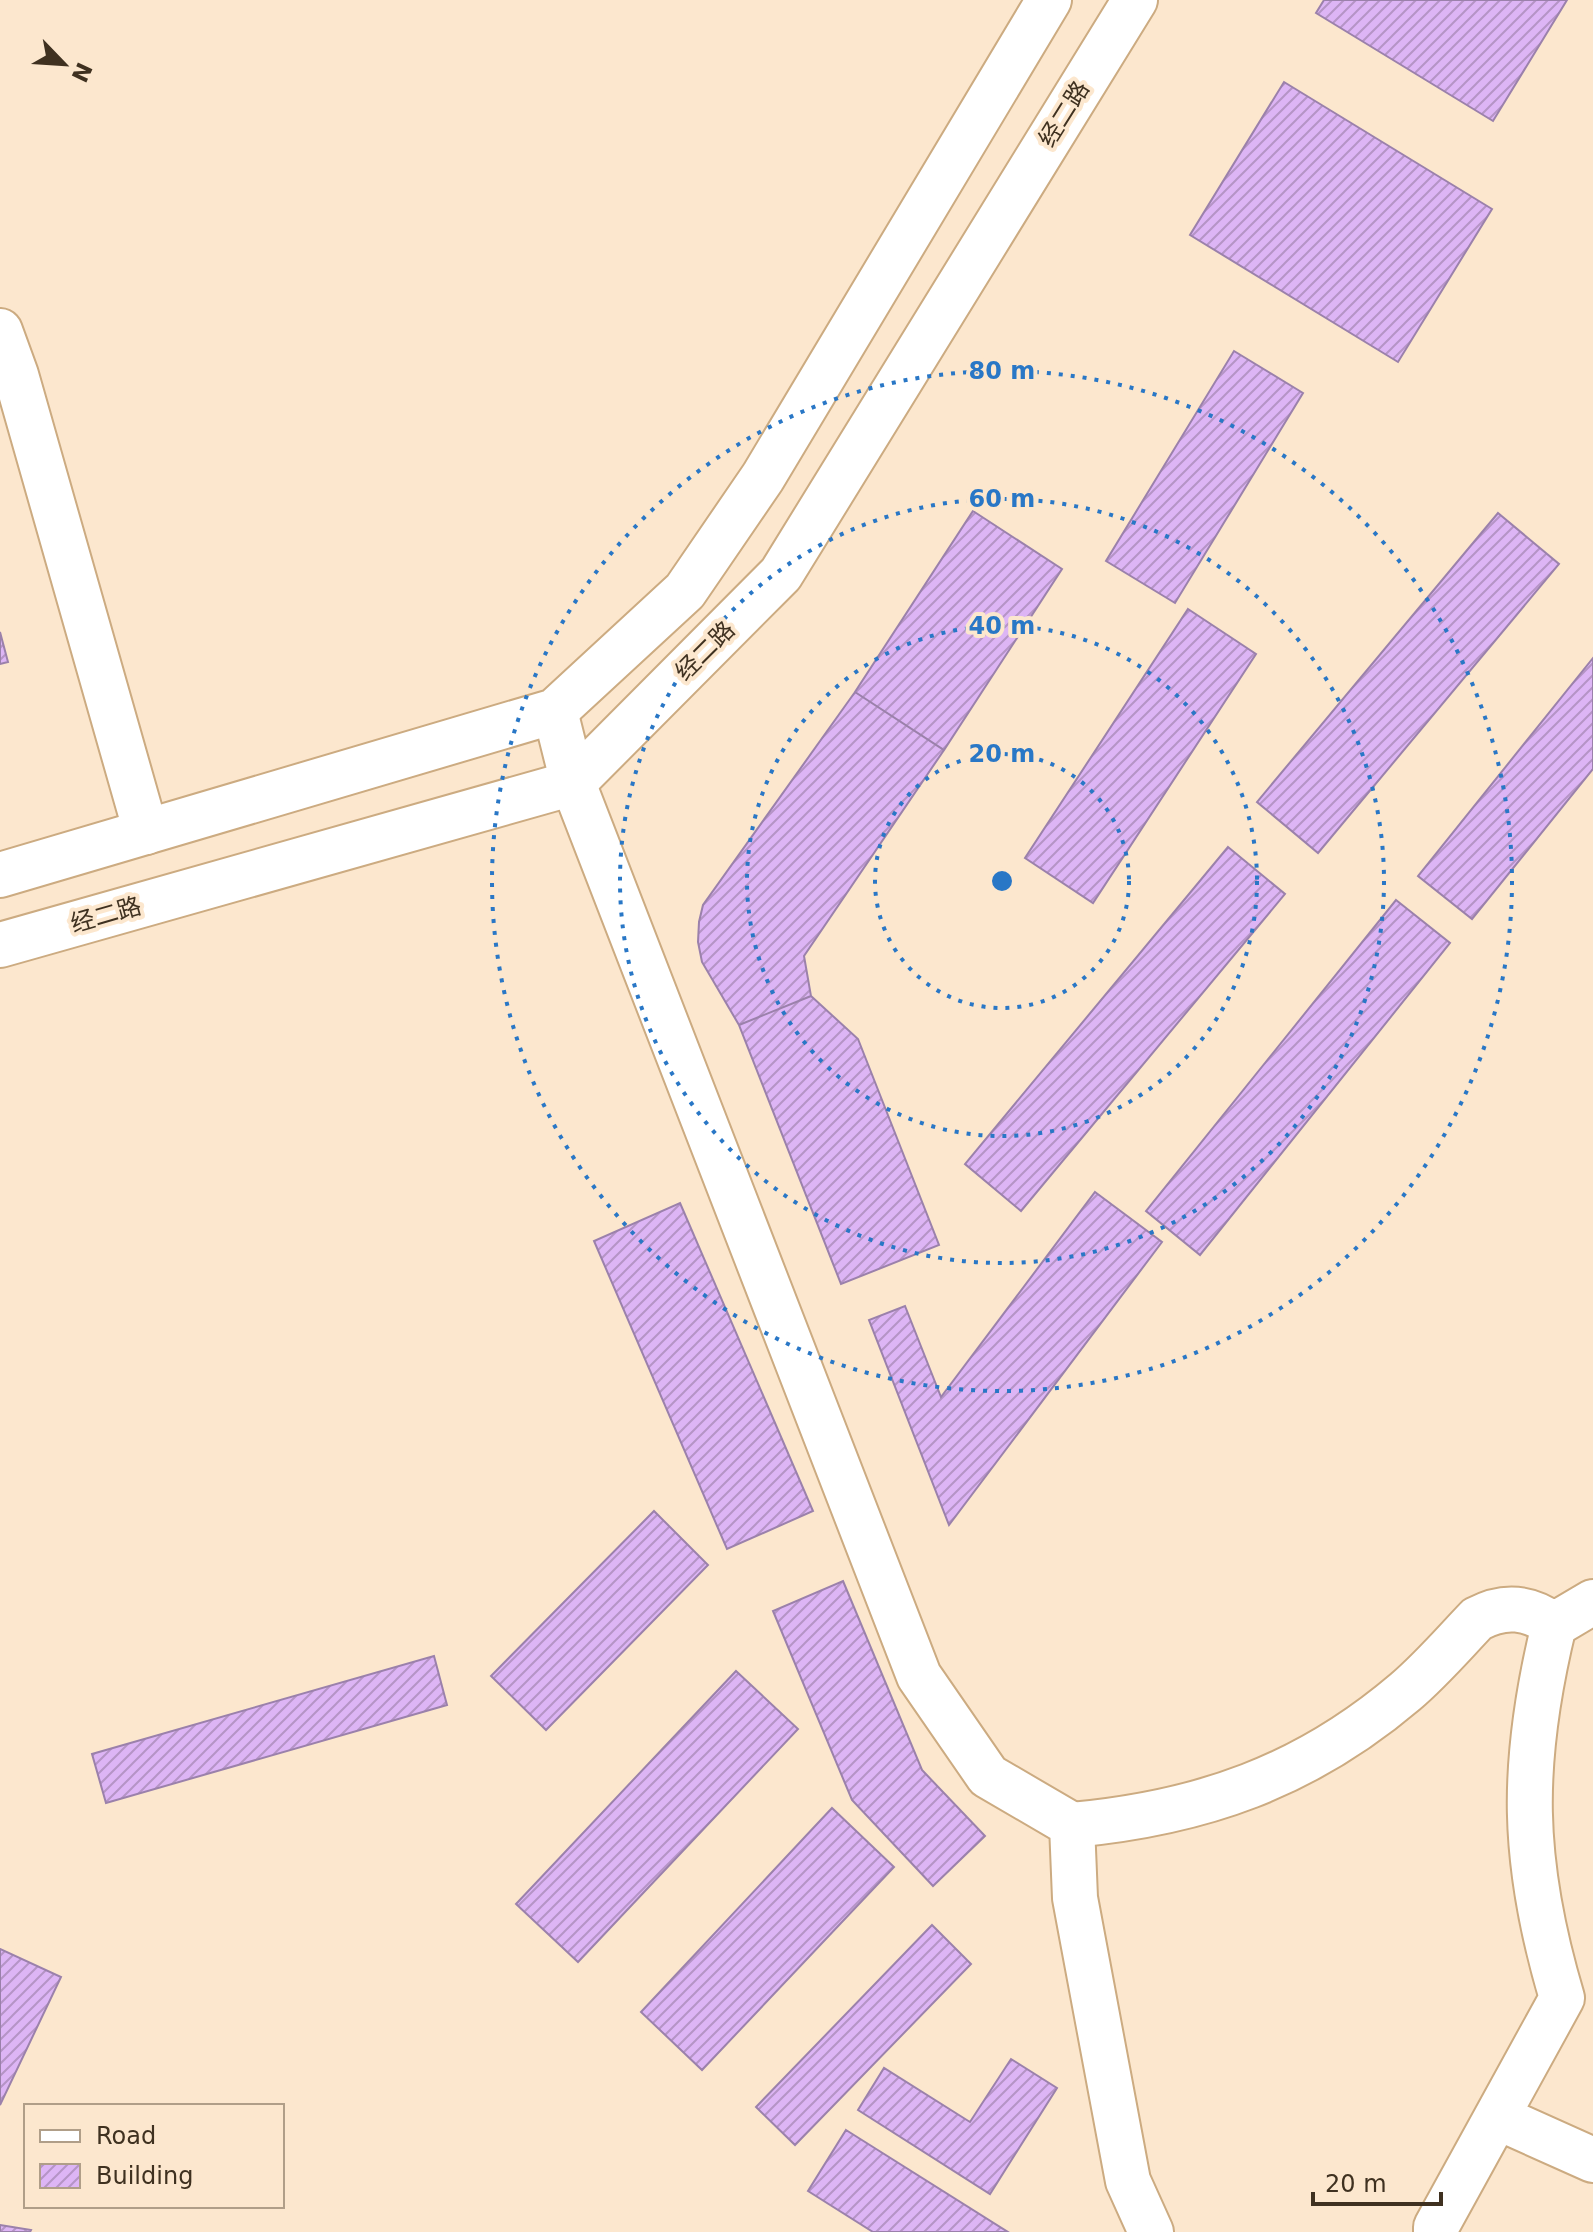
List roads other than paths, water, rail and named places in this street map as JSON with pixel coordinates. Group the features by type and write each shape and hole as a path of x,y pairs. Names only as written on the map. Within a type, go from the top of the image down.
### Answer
{"street":[{"path":"0,875 555,711 685,591 763,477 1049,0"},
{"name":"经二路","path":"0,945 573,783 781,574 1135,0"},
{"path":"0,331 16,375 146,832"},
{"path":"555,711 573,783 919,1676 988,1776 1072,1825 1175,1811 1226,1796 1298,1764 1366,1723 1407,1690 1477,1619 1489,1612 1515,1608 1529,1611 1554,1625"},
{"path":"1436,2232 1562,1998 1538,1905 1528,1809 1531,1747 1539,1686 1554,1625 1593,1602"},
{"path":"1072,1825 1075,1898 1128,2181 1151,2232"},
{"path":"1497,2117 1593,2160"}]}
